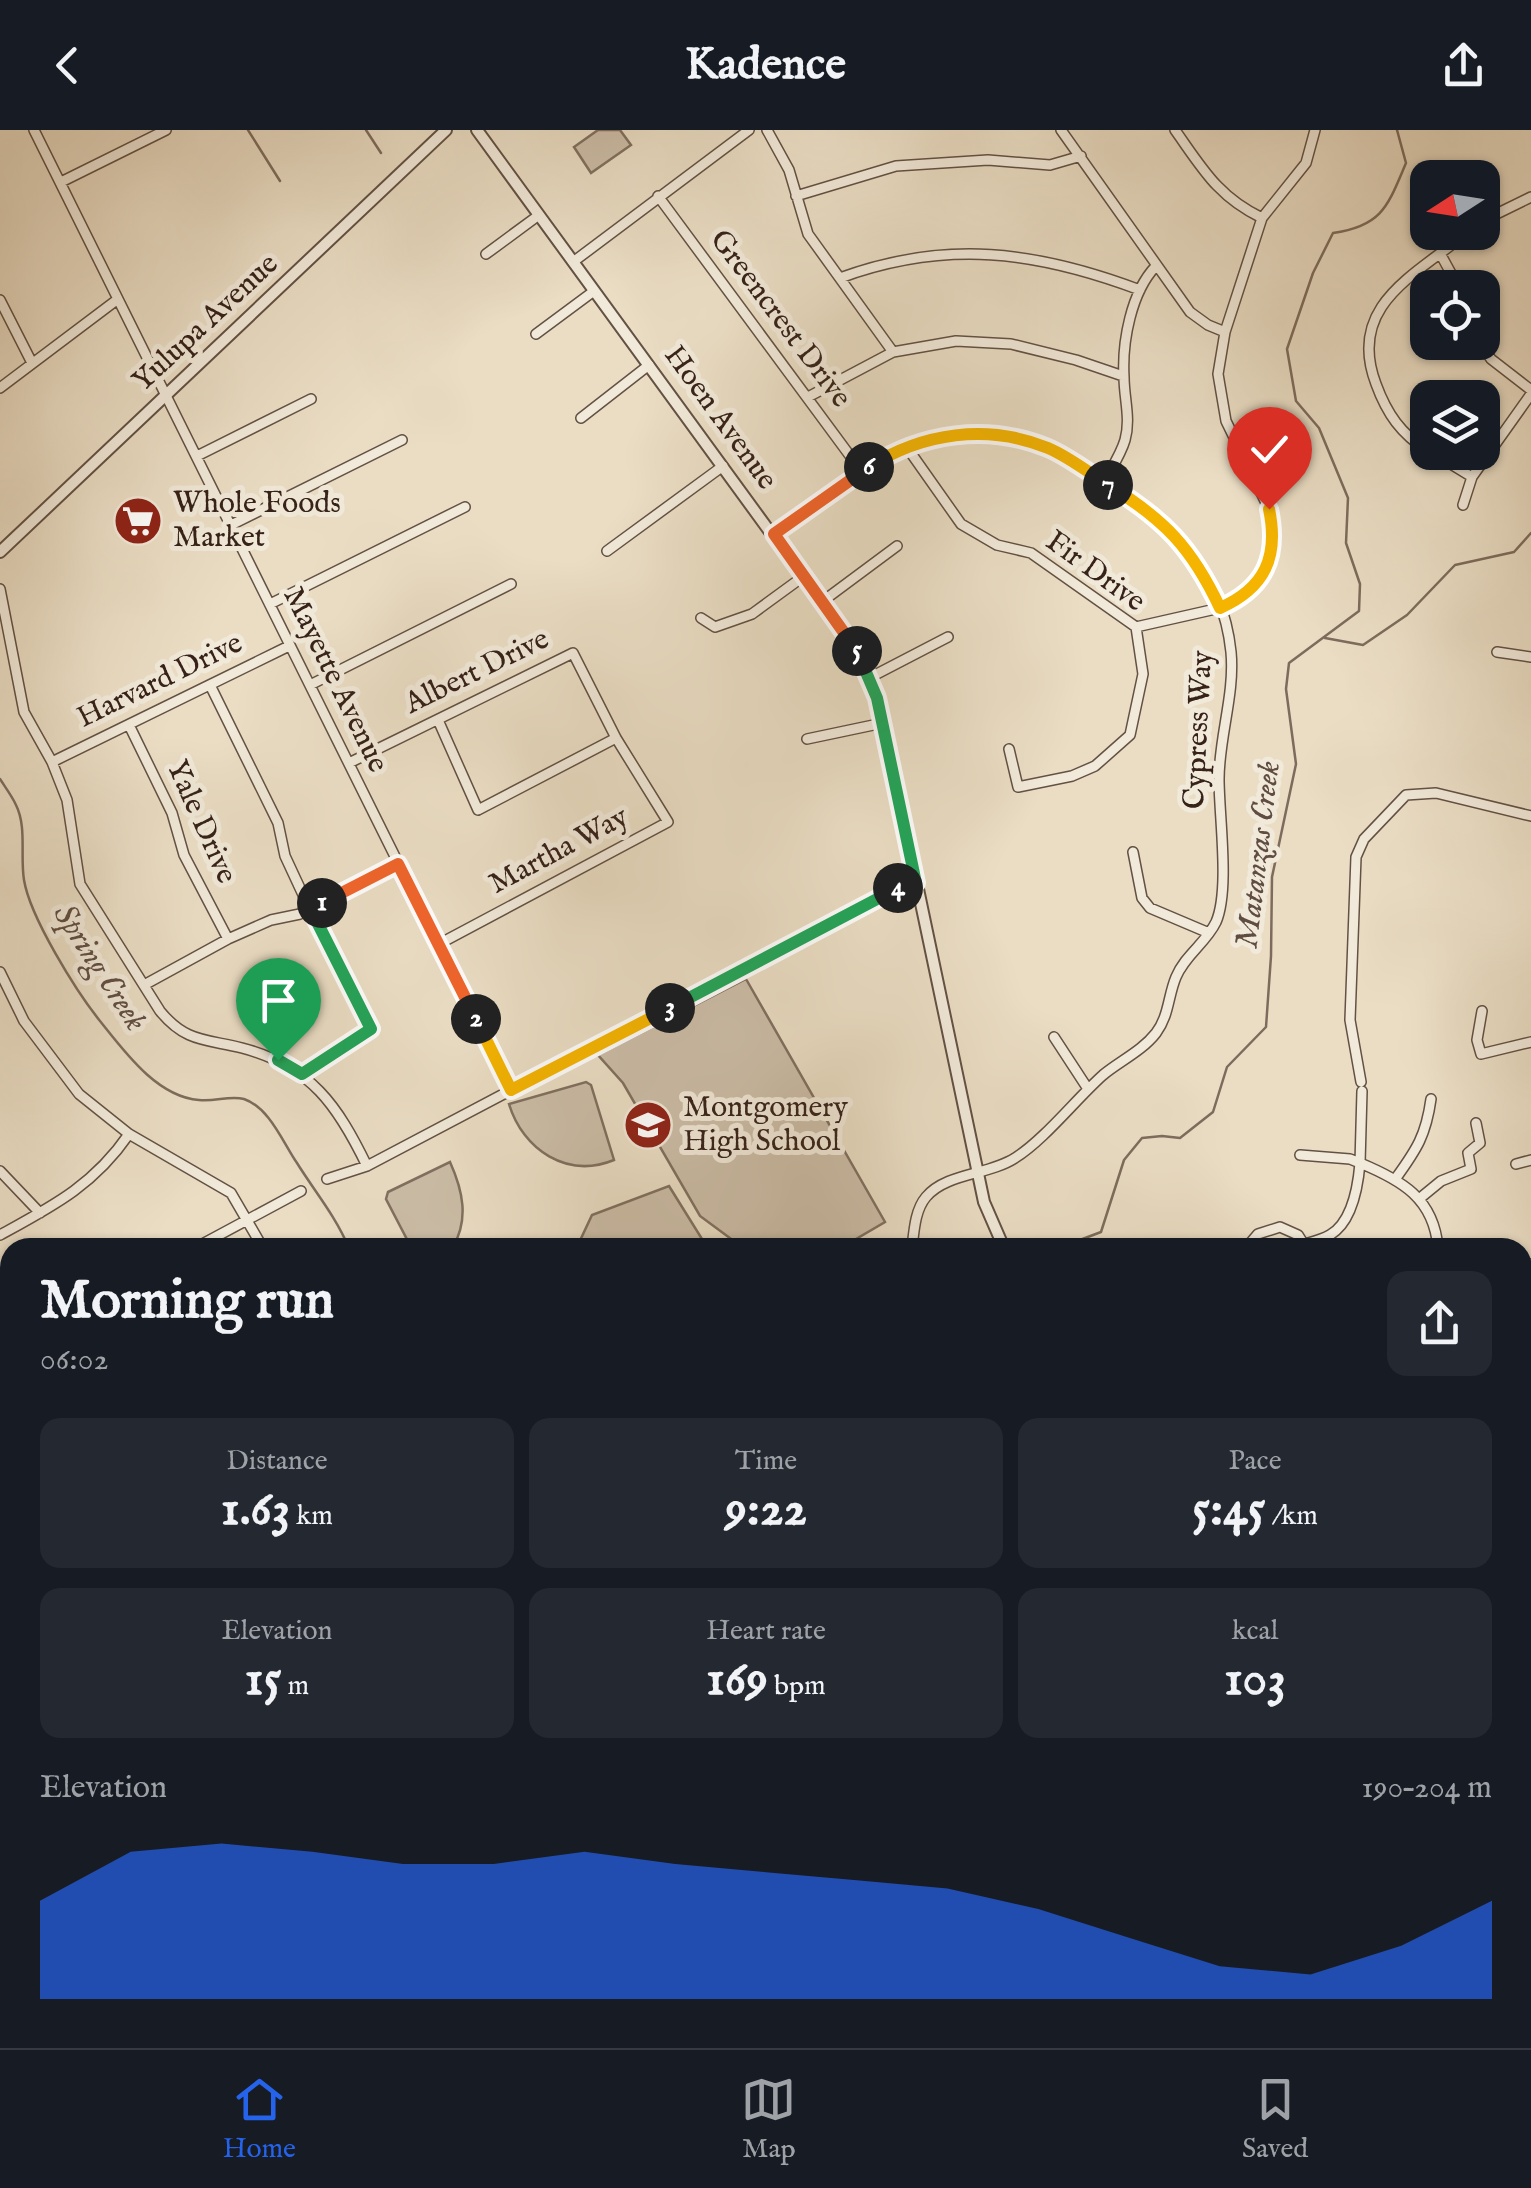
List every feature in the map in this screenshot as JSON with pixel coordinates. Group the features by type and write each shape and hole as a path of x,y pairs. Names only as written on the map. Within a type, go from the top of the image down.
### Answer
{"street":[{"name":"Mayette Avenue","path":"34,130 511,1090"},
{"path":"61,182 166,130"},
{"name":"Yulupa Avenue","path":"0,552 446,130"},
{"name":"Hoen Avenue","path":"477,130 859,654 883,724 977,1172 999,1238"},
{"path":"573,262 749,130"},
{"path":"766,130 783,154 808,234 893,352"},
{"path":"1061,130 1190,312 1226,332"},
{"path":"1174,130 1218,190 1235,205 1262,218"},
{"path":"1136,627 1220,608 1241,598 1267,568 1273,528 1269,509 1226,421 1218,374 1226,332 1262,218 1306,164 1315,130"},
{"path":"796,196 896,166 988,160 1050,164 1082,156"},
{"name":"Greencrest Drive","path":"658,196 862,472"},
{"path":"1500,212 1531,198"},
{"path":"486,254 539,214"},
{"path":"1410,440 1388,414 1368,365 1371,323 1390,294 1447,250"},
{"path":"840,278 904,260 975,253 1037,258 1140,290"},
{"path":"1441,255 1449,270"},
{"path":"1104,482 1125,440 1127,336 1140,290 1156,266"},
{"path":"536,334 594,291"},
{"path":"0,388 118,298"},
{"path":"0,300 32,362"},
{"path":"808,397 893,352 956,341 1011,344 1124,376"},
{"path":"1463,505 1472,477 1531,392 1492,360"},
{"path":"581,418 649,365"},
{"path":"196,456 310,399"},
{"name":"Cypress Way","path":"774,534 906,446 956,435 1012,438 1059,454 1148,510 1181,542 1200,568 1220,608 1230,644 1231,674 1220,754 1221,903 1209,934 1178,972 1167,1013 1154,1035 1088,1089 1024,1152 1007,1163 977,1172"},
{"path":"231,524 402,440"},
{"name":"Fir Drive","path":"906,446 961,524 998,545 1031,554 1136,627 1143,674 1130,735 1095,766 1072,776 1018,787 1010,749"},
{"path":"607,551 723,466"},
{"path":"1460,470 1472,477"},
{"path":"270,604 465,507"},
{"path":"822,601 898,546"},
{"path":"701,618 716,627 752,614 804,576"},
{"path":"310,685 511,584"},
{"path":"0,589 24,712 52,762 70,810 80,884 168,1020 187,1036 266,1055 302,1074 338,1112 367,1166"},
{"path":"869,678 948,636"},
{"name":"Harvard Drive","path":"52,762 289,646"},
{"path":"1497,652 1531,656"},
{"name":"Albert Drive","path":"349,763 573,653 616,738"},
{"path":"210,685 278,823 286,856 310,908 371,1029 302,1074"},
{"path":"438,720 478,810 616,738"},
{"name":"Yale Drive","path":"130,724 172,813 184,855 228,939"},
{"path":"808,740 883,724"},
{"name":"Martha Way","path":"439,944 668,822 616,738"},
{"path":"1321,1238 1341,1227 1350,1209 1360,1164 1361,1087 1350,1020 1356,858 1364,839 1406,796 1436,794 1531,816"},
{"path":"1133,852 1142,898 1150,908 1209,934"},
{"path":"144,984 228,939 271,920 300,914 398,864"},
{"path":"327,1179 367,1166 843,915 916,883"},
{"path":"0,972 24,1021 79,1094 129,1134 226,1189 240,1204 257,1238"},
{"path":"1482,1011 1477,1040 1481,1054 1531,1042"},
{"path":"1054,1037 1088,1089"},
{"path":"1396,1178 1426,1132 1431,1099"},
{"path":"1419,1199 1444,1179 1471,1169 1468,1152 1480,1143 1476,1124"},
{"path":"0,1235 72,1196 112,1158 129,1134"},
{"path":"1300,1155 1350,1159 1396,1178 1430,1215 1436,1238"},
{"path":"1516,1164 1531,1160"},
{"path":"0,1171 40,1213"},
{"path":"914,1238 924,1199 936,1188 977,1172"},
{"path":"213,1238 301,1191"},
{"path":"1255,1238 1280,1227 1300,1238"}],"shaded area":[{"path":"598,130 620,130 631,145 591,173 574,147"},
{"path":"746,979 885,1222 858,1238 730,1238 700,1216 623,1083 598,1055"},
{"path":"586,1082 591,1085 614,1160 580,1166 564,1163 536,1147 509,1104"},
{"path":"450,1162 463,1215 457,1238 406,1238 386,1199 388,1192"},
{"path":"669,1186 701,1238 581,1238 592,1215"}],"waterway":[{"path":"248,130 280,181"},
{"path":"366,130 381,153"},
{"name":"Matanzas Creek","path":"1085,1238 1101,1232 1124,1160 1142,1138 1180,1138 1213,1112 1227,1067 1266,1027 1272,877 1296,764 1286,689 1289,663 1359,611 1360,584 1346,543 1348,498 1319,428 1296,401 1287,349 1313,273 1333,233 1373,219 1394,191 1406,163 1397,130"},
{"path":"1325,638 1363,645 1407,615 1455,565 1514,552 1531,533"},
{"name":"Spring Creek","path":"0,779 19,814 24,880 35,913 90,1008 143,1071 169,1091 199,1100 244,1099 261,1110 344,1238"}],"place":[{"name":"Whole Foods Market","path":"138,521"},
{"name":"Montgomery High School","path":"648,1125"}],"route":[{"path":"278,1060 302,1074 371,1029 310,908 398,864 511,1090 843,915 916,883 883,724 869,678 842,627 774,534 894,452 933,438 975,434 1012,438 1059,454 1140,504 1164,524 1195,559 1220,608 1241,598 1267,568 1273,528 1269,509"}]}
